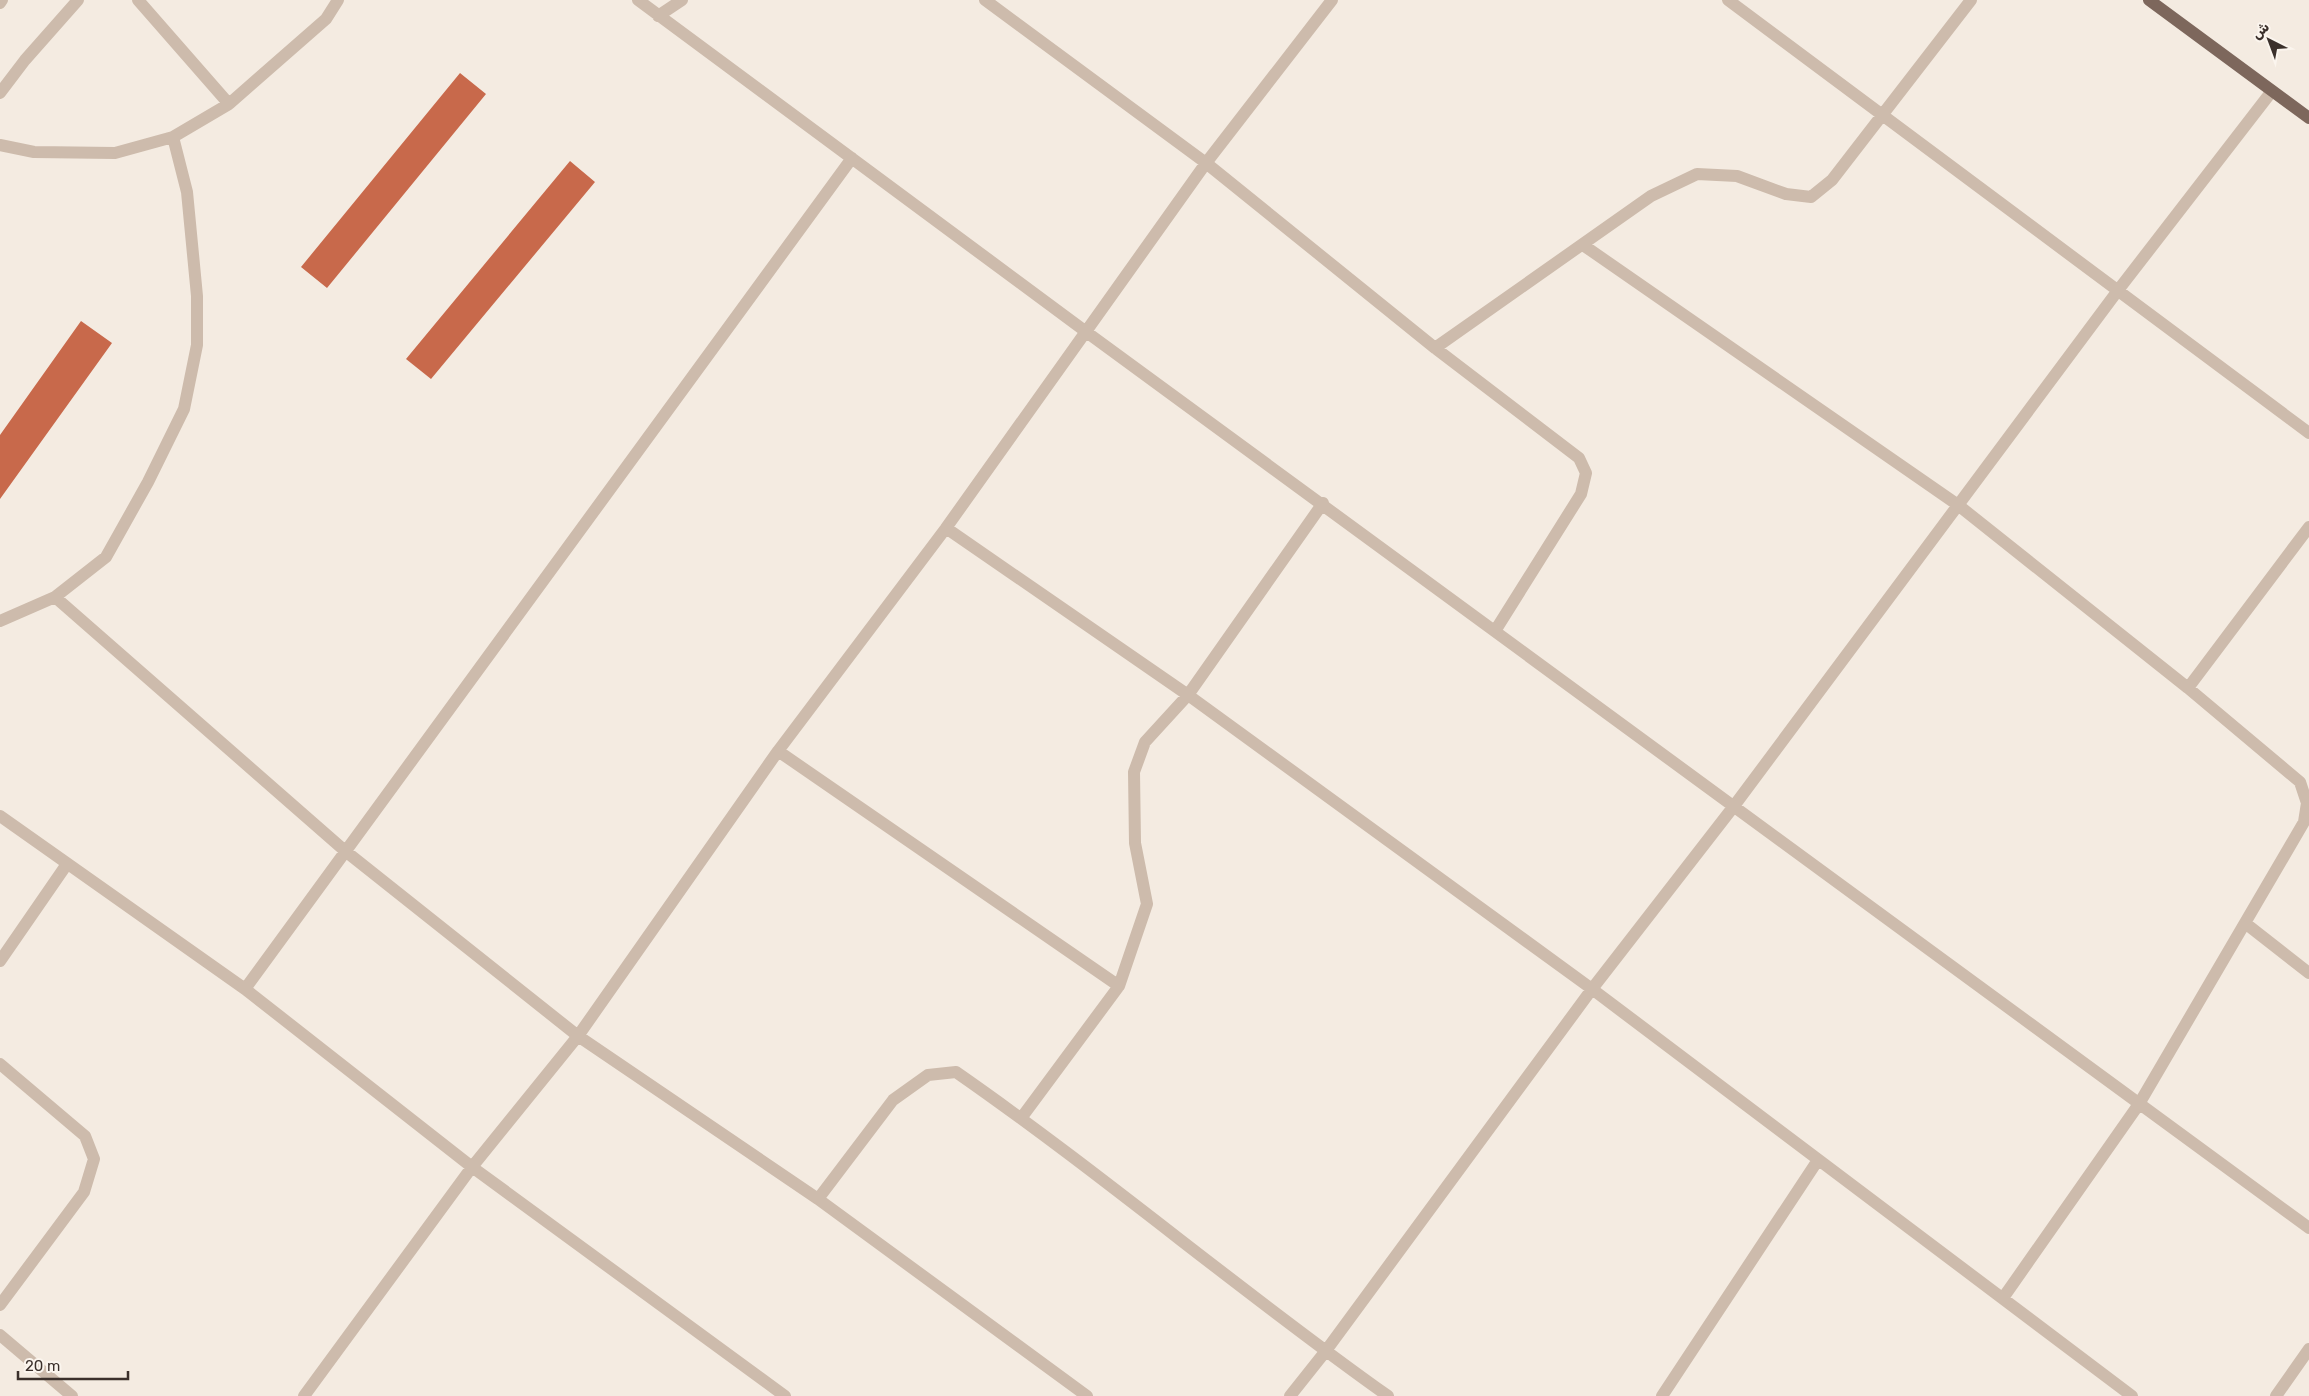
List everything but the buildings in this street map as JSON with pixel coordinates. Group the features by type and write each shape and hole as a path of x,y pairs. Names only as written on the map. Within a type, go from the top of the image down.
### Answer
{"main road":[{"path":"2149,0 2309,118"}],"street":[{"path":"0,93 25,60 78,0"},
{"path":"138,0 229,104"},
{"path":"0,145 34,152 115,153 173,137 229,104 326,19 338,0"},
{"path":"638,0 1085,331 1323,503 2309,1228"},
{"path":"658,16 682,0"},
{"path":"985,0 1206,163 1435,348 1579,458 1586,474 1581,494 1495,631"},
{"path":"304,1396 472,1167 578,1036 778,751 946,528 1206,163 1332,0"},
{"path":"1728,0 2119,289 2309,433"},
{"path":"1435,348 1651,196 1697,174 1737,176 1786,194 1810,197 1832,180 1970,0"},
{"path":"1290,1396 1325,1352 1592,989 1734,806 2119,289 2272,91"},
{"path":"0,621 55,597 106,557 148,482 184,409 197,345 197,296 187,192 173,137"},
{"path":"245,989 344,850 852,158"},
{"path":"1583,245 1958,505 2188,688 2300,782 2307,803 2304,822 2139,1104 2003,1298"},
{"path":"1022,1118 1119,986 1147,904 1135,843 1134,772 1145,742 1188,695 1323,503"},
{"path":"2188,688 2309,527"},
{"path":"946,528 1188,695 1592,989 2132,1396"},
{"path":"55,597 344,850 578,1036 818,1199 1087,1396"},
{"path":"778,751 1119,986"},
{"path":"0,816 245,989 472,1167 785,1396"},
{"path":"0,961 67,864"},
{"path":"2245,923 2309,973"},
{"path":"0,1064 85,1136 94,1159 84,1192 0,1305"},
{"path":"818,1199 893,1100 928,1075 956,1072 1022,1118 1325,1352 1388,1396"},
{"path":"1662,1396 1818,1160"},
{"path":"0,1336 72,1396"},
{"path":"2276,1396 2309,1349"}]}
